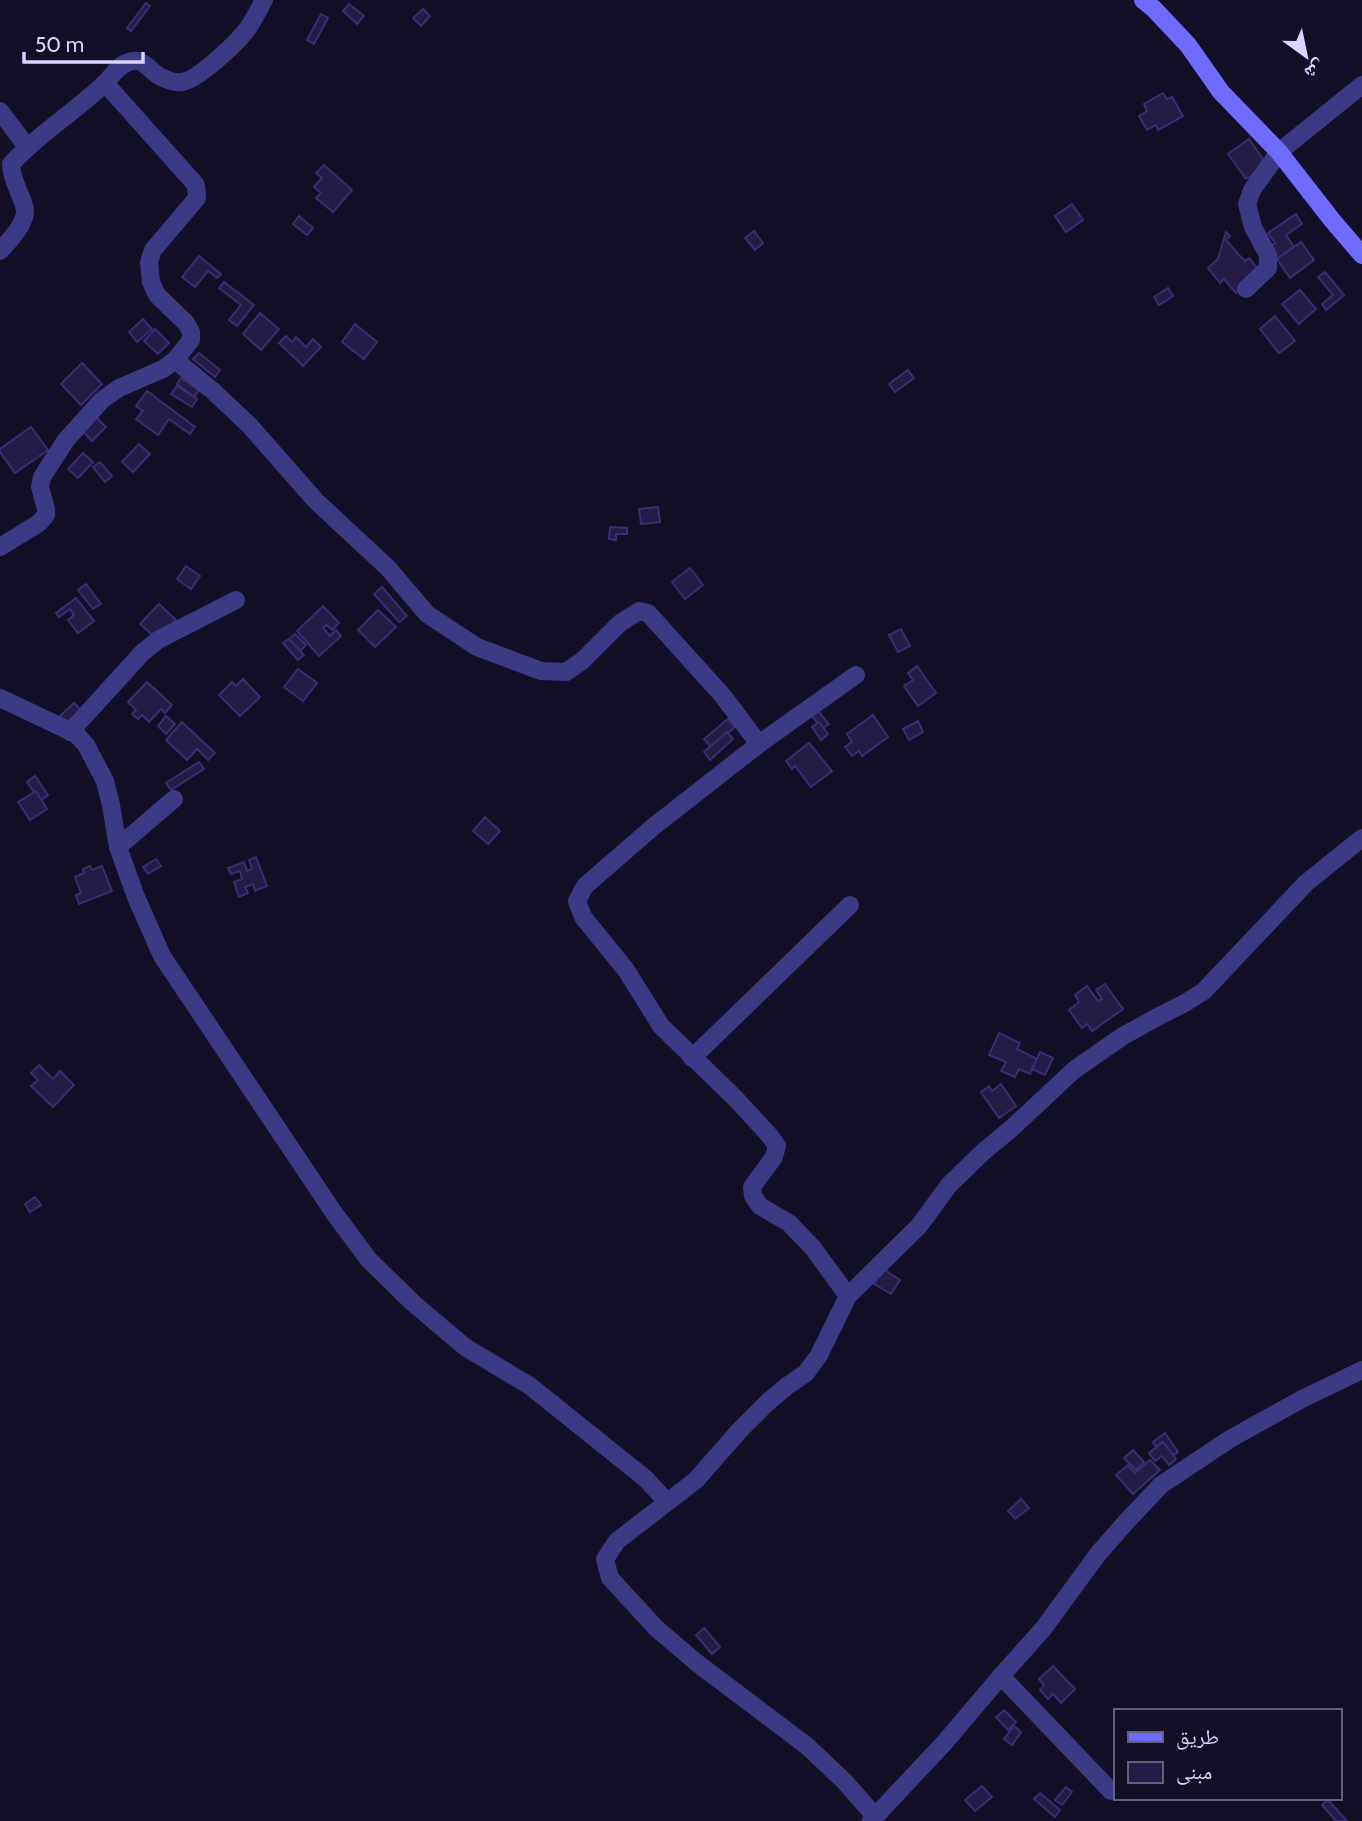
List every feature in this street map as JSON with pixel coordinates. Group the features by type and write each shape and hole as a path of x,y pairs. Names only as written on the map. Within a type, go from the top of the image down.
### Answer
{"street":[{"path":"0,251 15,233 25,212 11,173 11,164 27,147 105,83 121,65 134,60 140,61 158,76 175,82 184,82 196,76 246,30 264,0"},
{"path":"1143,0 1188,45 1221,92 1279,152 1362,255"},
{"path":"0,547 39,523 46,515 40,487 42,477 66,440 102,400 119,388 163,369 175,360 191,340 191,332 186,323 157,295 151,282 149,262 153,250 197,198 196,185 105,83"},
{"path":"1246,289 1268,268 1268,255 1253,227 1247,204 1252,190 1279,152 1362,85"},
{"path":"0,111 27,147"},
{"path":"175,360 250,426 316,501 388,568 427,614 442,626 477,647 503,657 541,671 566,672 582,662 620,623 639,611 648,613 723,696 759,744"},
{"path":"70,732 142,653 158,640 236,600"},
{"path":"848,1296 813,1248 789,1223 760,1206 753,1196 752,1187 774,1157 777,1146 736,1099 661,1026 626,970 583,917 577,901 585,886 653,827 759,744 856,675"},
{"path":"0,698 76,734 86,745 105,780 118,847 162,956 334,1213 369,1260 413,1303 465,1347 530,1386 646,1479 667,1502"},
{"path":"118,847 174,799"},
{"path":"1362,838 1306,883 1203,991 1123,1036 1074,1070 983,1152 949,1185 919,1226 848,1296 819,1355 806,1373 768,1402 696,1480 617,1541 605,1559 610,1578 656,1628 697,1663 807,1746 844,1781 873,1819 945,1742 1043,1629 1098,1554 1161,1485 1230,1439 1301,1399 1362,1370"},
{"path":"692,1058 850,905"},
{"path":"1000,1676 1111,1791"}],"building":[{"path":"146,3 150,6 131,31 127,28"},
{"path":"349,4 364,16 357,24 343,11"},
{"path":"423,9 430,16 421,26 413,18"},
{"path":"321,14 328,18 314,44 307,40"},
{"path":"1163,93 1167,99 1172,97 1183,116 1158,130 1156,125 1147,130 1139,116 1147,111 1144,104"},
{"path":"1249,139 1267,165 1246,179 1228,154"},
{"path":"324,165 352,190 333,212 316,198 321,193 314,187 322,178 316,173"},
{"path":"1072,204 1083,220 1066,232 1055,216"},
{"path":"1296,214 1302,224 1286,235 1294,247 1271,263 1263,252 1275,243 1268,233"},
{"path":"299,216 313,228 307,235 293,224"},
{"path":"754,231 763,243 755,250 745,238"},
{"path":"1226,232 1230,236 1226,240 1245,261 1249,258 1264,276 1245,284 1236,293 1224,279 1220,283 1208,268 1218,259"},
{"path":"1301,242 1314,260 1290,278 1277,259"},
{"path":"199,256 221,274 217,278 208,271 195,287 182,277"},
{"path":"1325,272 1344,295 1326,310 1322,304 1333,295 1318,277"},
{"path":"224,282 254,305 237,326 229,320 241,305 219,288"},
{"path":"1168,288 1173,296 1159,305 1154,297"},
{"path":"1300,290 1316,309 1299,324 1282,304"},
{"path":"260,313 279,329 261,350 243,334"},
{"path":"1275,316 1295,341 1279,353 1260,329"},
{"path":"143,319 152,329 137,342 129,332"},
{"path":"355,324 377,342 364,359 342,342"},
{"path":"155,329 169,343 158,354 144,341"},
{"path":"286,336 292,342 296,337 306,347 313,339 321,347 303,366 279,343"},
{"path":"199,353 220,370 215,377 193,359"},
{"path":"82,363 102,384 81,405 61,384"},
{"path":"908,370 914,378 895,392 889,384"},
{"path":"181,378 199,390 194,397 177,384"},
{"path":"177,386 197,399 192,407 171,394"},
{"path":"147,391 195,427 190,434 169,419 158,435 136,419 143,411 136,406"},
{"path":"93,414 106,427 92,441 80,428"},
{"path":"31,427 48,450 15,473 0,449"},
{"path":"139,444 150,454 133,472 122,462"},
{"path":"83,453 93,462 78,478 68,469"},
{"path":"100,462 112,476 105,482 93,467"},
{"path":"658,507 660,522 641,524 639,509"},
{"path":"610,527 627,528 627,534 616,534 616,540 609,539"},
{"path":"186,566 200,576 191,589 177,579"},
{"path":"690,568 703,585 685,599 672,582"},
{"path":"86,584 101,604 93,609 78,590"},
{"path":"382,587 407,616 399,622 374,594"},
{"path":"76,598 94,621 78,633 68,620 74,615 70,609 59,617 56,613"},
{"path":"159,604 176,620 158,640 140,624"},
{"path":"323,606 339,623 332,630 327,625 323,628 330,636 336,630 341,636 319,656 297,631"},
{"path":"378,610 396,627 375,647 358,630"},
{"path":"901,629 910,646 898,652 889,635"},
{"path":"295,634 306,645 299,652 288,640"},
{"path":"289,639 304,655 298,660 283,643"},
{"path":"917,666 936,693 918,706 904,686 913,680 908,673"},
{"path":"298,669 317,683 303,701 284,687"},
{"path":"243,679 260,697 240,716 219,695 232,682 236,686"},
{"path":"147,682 172,705 165,713 161,709 149,722 142,715 138,719 132,714 136,710 128,702"},
{"path":"74,703 87,717 73,730 60,716"},
{"path":"818,711 829,724 822,729 812,716"},
{"path":"873,715 888,737 862,756 859,751 852,756 845,747 852,742 847,734"},
{"path":"166,716 175,724 166,734 158,726"},
{"path":"728,719 735,727 711,747 704,739"},
{"path":"918,721 923,732 909,740 903,729"},
{"path":"182,722 215,753 208,760 197,749 187,760 166,740"},
{"path":"819,722 828,734 821,740 812,727"},
{"path":"727,732 733,739 710,760 704,752"},
{"path":"809,743 832,771 811,787 795,766 792,769 786,761"},
{"path":"199,762 204,769 171,790 166,783"},
{"path":"35,776 48,795 40,801 27,782"},
{"path":"36,791 47,809 30,820 18,802"},
{"path":"485,817 500,831 488,844 473,831"},
{"path":"256,857 267,886 255,891 253,884 245,887 248,893 239,897 234,882 242,879 240,871 231,874 228,868 244,862 247,871 252,869 249,860"},
{"path":"156,859 161,866 148,874 143,867"},
{"path":"90,866 92,870 102,866 112,891 79,904 76,895 81,893 75,877"},
{"path":"1105,984 1123,1009 1092,1031 1087,1024 1082,1028 1069,1010 1079,1002 1075,995 1087,986 1098,1001 1102,999 1096,990"},
{"path":"999,1033 1020,1043 1017,1049 1037,1059 1030,1074 1019,1069 1015,1077 1001,1071 1006,1062 989,1055"},
{"path":"1040,1052 1053,1058 1045,1075 1032,1069"},
{"path":"39,1065 53,1079 60,1071 74,1085 53,1107 31,1086 38,1080 31,1073"},
{"path":"1001,1084 1016,1106 999,1118 981,1092 989,1086 992,1091"},
{"path":"35,1197 41,1205 30,1212 25,1204"},
{"path":"883,1269 900,1280 891,1294 874,1284"},
{"path":"1165,1433 1178,1452 1171,1457 1161,1443 1156,1447 1153,1442"},
{"path":"1163,1442 1176,1459 1169,1465 1162,1456 1155,1461 1149,1453"},
{"path":"1133,1450 1144,1462 1136,1470 1124,1458"},
{"path":"1150,1460 1160,1470 1133,1494 1116,1475 1128,1465 1135,1473"},
{"path":"1021,1499 1029,1508 1015,1519 1008,1511"},
{"path":"704,1628 720,1647 712,1654 696,1635"},
{"path":"1053,1666 1075,1689 1061,1703 1053,1694 1048,1699 1040,1690 1044,1685 1039,1679"},
{"path":"1004,1710 1016,1722 1008,1730 996,1717"},
{"path":"1014,1726 1021,1732 1012,1745 1004,1739"},
{"path":"982,1786 992,1797 975,1811 965,1800"},
{"path":"1066,1787 1072,1792 1062,1805 1055,1800"},
{"path":"1040,1793 1060,1810 1055,1817 1034,1799"},
{"path":"1328,1800 1347,1821 1336,1821 1322,1805"}]}
